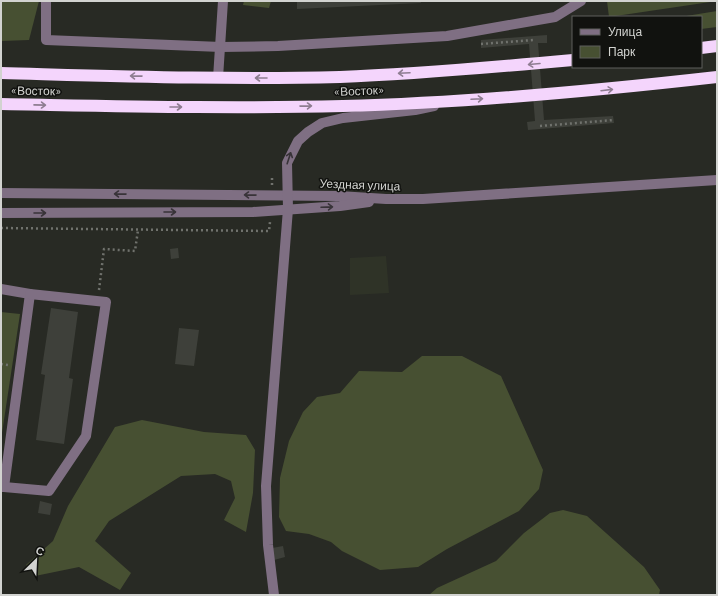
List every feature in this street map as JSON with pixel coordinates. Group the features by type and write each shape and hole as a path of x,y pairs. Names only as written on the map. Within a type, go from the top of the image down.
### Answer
{"highway":[{"path":"702,48 717,46"},
{"name":"«Восток»","path":"1,73 218,78 342,76 484,68 572,60"},
{"name":"«Восток»","path":"1,104 266,107 345,106 594,91 717,76"}],"street":[{"path":"46,1 46,40 221,47 278,46 447,36 555,17 581,1"},
{"path":"218,78 223,1"},
{"path":"274,595 268,545 266,486 289,196 287,163 291,152 303,137 322,123 342,118 415,110 457,100"},
{"name":"Уездная улица","path":"1,193 339,196 386,199 423,199 717,180"},
{"path":"1,213 253,212 340,206 386,199"},
{"path":"1,289 30,294 106,302 86,436 49,491 3,487 30,294"}],"path":[{"path":"481,44 534,40"},
{"path":"540,126 614,120"}],"shaded area":[{"path":"386,256 389,293 350,295 350,258"}],"green space":[{"path":"1,1 39,1 29,40 1,41"},
{"path":"244,1 271,1 269,8 243,5"},
{"path":"607,1 717,1 616,16 609,16"},
{"path":"717,11 717,27 702,29 702,16 686,16"},
{"path":"1,312 20,314 2,433 1,433"},
{"path":"422,356 462,356 501,376 543,470 539,489 519,511 447,549 418,567 380,570 342,551 331,542 309,534 286,531 279,517 280,478 289,441 303,412 317,397 340,393 359,371 402,372"},
{"path":"142,420 204,432 246,435 255,450 253,493 246,532 224,520 235,498 231,481 215,474 181,476 109,521 95,541 131,573 120,590 79,567 35,576 26,565 53,541 68,506 115,427"},
{"path":"563,510 587,516 644,567 660,590 659,595 429,595 437,588 496,561 524,533 550,513"}],"building":[{"path":"297,1 420,1 421,3 297,9"},
{"path":"547,35 547,43 538,43 544,120 613,116 614,123 528,130 527,122 535,121 529,44 481,48 481,40"},
{"path":"178,248 179,258 171,259 170,249"},
{"path":"51,308 78,312 69,378 73,379 64,444 36,440 45,375 41,374"},
{"path":"179,328 199,330 194,366 175,364"},
{"path":"40,501 52,504 50,515 38,513"},
{"path":"283,546 285,557 274,560 272,548"}]}
